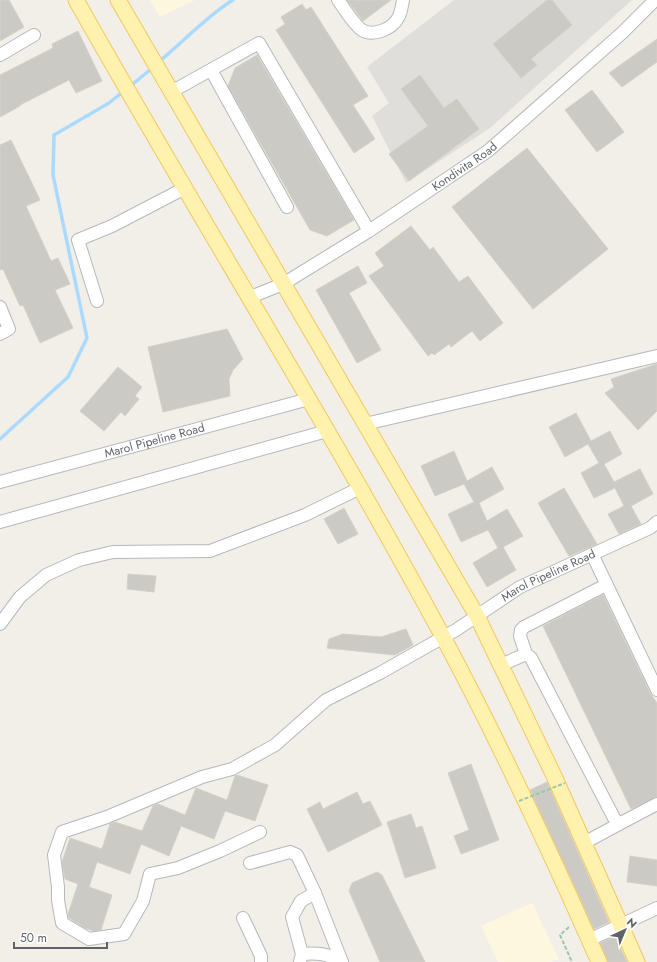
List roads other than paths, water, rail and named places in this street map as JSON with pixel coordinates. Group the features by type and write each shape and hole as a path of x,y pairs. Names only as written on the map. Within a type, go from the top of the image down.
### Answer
{"main road":[{"path":"76,0 248,298 309,399 442,636 522,793 599,962"},
{"path":"118,0 478,616 584,843 637,962"}],"street":[{"path":"338,0 361,29 370,32 381,31 394,24 399,17 403,0"},
{"name":"Kondivita Road","path":"248,298 284,284 369,232 488,151 622,33 655,0"},
{"path":"0,55 34,35"},
{"path":"171,92 259,43 369,232"},
{"path":"210,70 286,207"},
{"path":"97,301 78,240 112,226 185,188"},
{"path":"0,307 9,329 0,334"},
{"path":"365,424 657,356"},
{"name":"Marol Pipeline Road","path":"0,482 309,399"},
{"path":"0,522 327,431"},
{"path":"0,624 20,597 46,575 79,560 113,552 210,551 305,515 360,488"},
{"name":"Marol Pipeline Road","path":"260,832 220,851 178,868 150,874 143,901 124,934 89,939 62,923 58,900 58,886 54,855 62,832 107,817 202,776 232,769 276,745 326,700 380,673 478,616 520,587 650,528 657,522"},
{"path":"592,554 605,584 657,690"},
{"path":"605,584 602,587 524,627 520,630 520,636 526,654 535,664 614,818 619,824"},
{"path":"501,665 526,654"},
{"path":"584,843 657,804"},
{"path":"250,863 290,852 297,855 315,893 341,962"},
{"path":"315,893 301,901 292,917 301,958 316,953 333,957 341,962"},
{"path":"589,940 657,908"},
{"path":"243,918 261,956 261,962"}],"waterway":[{"path":"161,60 205,21 233,0"},
{"path":"129,87 150,70"},
{"path":"0,439 68,377 87,338 53,175 54,135 109,103 124,91"}]}
